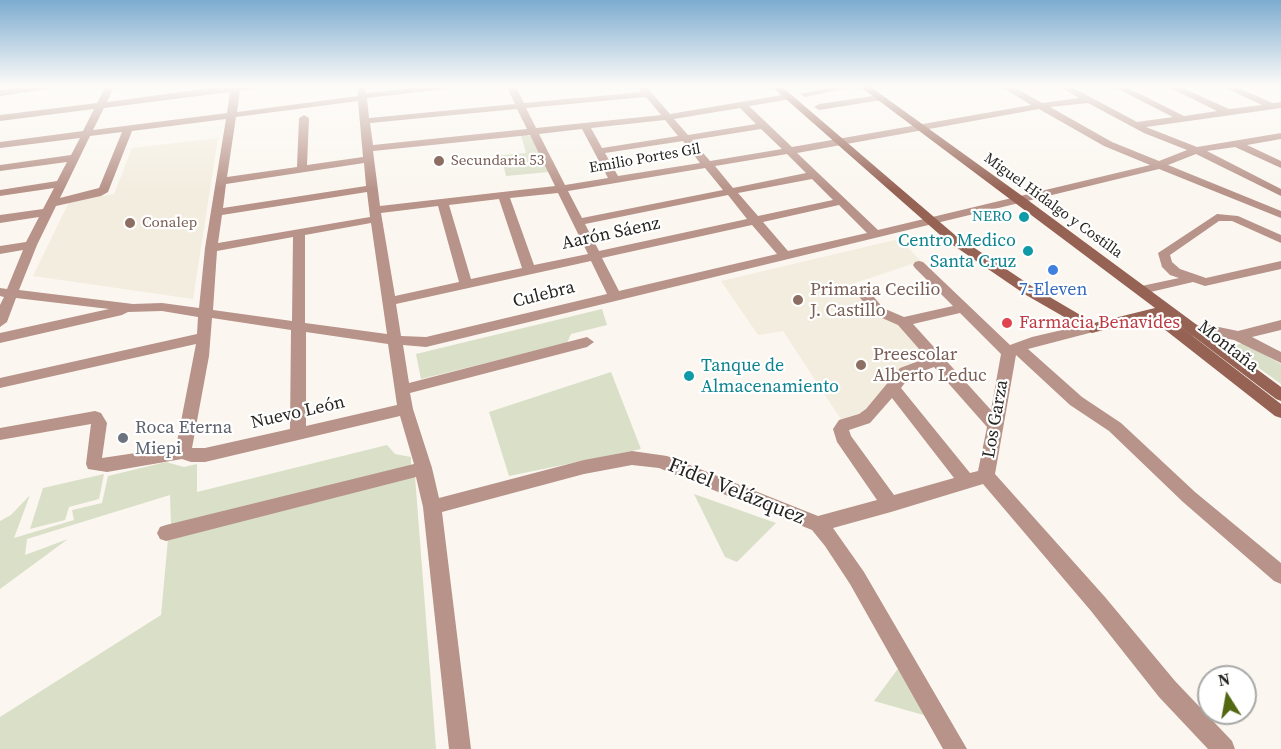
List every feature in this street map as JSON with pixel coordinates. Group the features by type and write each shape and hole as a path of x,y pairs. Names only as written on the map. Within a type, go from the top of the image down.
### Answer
{"main road":[{"path":"814,120 930,221 970,252 1092,328 1160,311"},
{"name":"Miguel Hidalgo y Costilla","path":"910,120 1138,287 1160,311"},
{"name":"Montaña","path":"1160,311 1195,330 1281,395"},
{"name":"Montaña","path":"1160,311 1179,333 1281,412"},
{"path":"1228,371 1244,367"}],"street":[{"path":"0,322 9,290 93,120"},
{"path":"0,145 199,120"},
{"path":"183,452 202,356 212,248 230,120"},
{"path":"302,168 304,120"},
{"path":"376,120 365,121 372,188 405,409 424,468 432,507 460,749"},
{"path":"527,120 615,296"},
{"path":"222,181 368,154 641,120"},
{"path":"670,120 786,256"},
{"path":"758,120 839,202 876,235"},
{"name":"Emilio Portes Gil","path":"212,248 299,233 442,202 562,189 955,120"},
{"path":"1064,120 1090,135 1281,215"},
{"path":"1128,120 1196,150 1281,193"},
{"path":"1137,125 1169,120"},
{"path":"585,126 614,179"},
{"path":"599,151 764,126"},
{"path":"0,219 50,208 104,190 128,129"},
{"name":"Culebra","path":"9,290 158,305 205,314 412,342 439,339 1021,200 1161,165 1196,150 1281,136"},
{"path":"1235,143 1281,165"},
{"path":"0,168 74,158"},
{"path":"579,222 813,175"},
{"path":"0,193 62,184"},
{"path":"218,212 372,188"},
{"path":"503,195 529,270"},
{"path":"442,202 466,284"},
{"name":"Aarón Sáenz","path":"390,301 839,202"},
{"path":"1190,279 1175,272 1163,260 1164,253 1217,217 1234,218 1281,239"},
{"path":"298,433 299,233"},
{"path":"0,250 31,245"},
{"path":"919,265 962,308 1076,401 1115,427 1189,497 1281,575"},
{"path":"1138,287 1190,279 1212,282 1281,265"},
{"path":"1138,287 1175,272"},
{"name":"Culebra","path":"0,282 9,290 133,308"},
{"path":"860,289 878,311 903,322 935,361 995,425"},
{"path":"0,338 133,308 158,305"},
{"path":"903,322 962,308"},
{"path":"1238,336 1281,325"},
{"path":"1013,350 1092,328"},
{"path":"1179,333 1209,330 1238,336 1281,358"},
{"path":"0,383 202,338"},
{"path":"402,390 587,342"},
{"name":"Los Garza","path":"977,479 995,425 1013,350"},
{"path":"891,505 843,438 841,429 845,424 864,419 872,413 905,372 935,361"},
{"path":"892,387 977,479 1091,596 1167,689 1224,749"},
{"name":"Nuevo León","path":"0,434 95,417 99,423 94,464 107,465 183,452 191,455 205,455 405,409"},
{"name":"Fidel Velázquez","path":"432,507 584,467 633,458 661,461 818,524 832,540 857,578 956,749"},
{"path":"166,533 424,468"},
{"path":"818,524 977,479"}],"shaded area":[{"path":"218,138 193,299 33,276 69,202 114,194 132,148"},
{"path":"899,239 921,261 849,285 875,315 896,321 929,360 863,413 842,421 783,331 758,335 721,281"}],"green space":[{"path":"521,135 531,136 549,172 506,176 501,155 526,153"},
{"path":"602,309 607,325 571,334 567,343 421,379 416,354"},
{"path":"1243,343 1281,364 1281,384 1230,347"},
{"path":"611,372 641,449 509,476 489,412"},
{"path":"387,445 395,454 411,457 411,466 171,525 170,495 27,539 25,555 68,539 0,589 0,521 11,515 30,495 14,538 74,520 72,510 102,503 108,476 166,462 184,467 197,464 197,492"},
{"path":"104,474 99,499 69,507 65,520 30,529 43,488"},
{"path":"415,476 436,749 0,749 0,717 161,615 168,539"},
{"path":"694,494 776,523 737,562 725,557"},
{"path":"900,666 927,716 874,701"}],"place":[{"name":"Secundaria 53","path":"439,161"},
{"name":"NERO","path":"1024,217"},
{"name":"Conalep","path":"130,223"},
{"name":"Centro Medico Santa Cruz","path":"1028,251"},
{"name":"7-Eleven","path":"1053,270"},
{"name":"Primaria Cecilio J. Castillo","path":"798,300"},
{"name":"Farmacia Benavides","path":"1007,323"},
{"name":"Preescolar Alberto Leduc","path":"861,365"},
{"name":"Tanque de Almacenamiento","path":"689,376"},
{"name":"Roca Eterna Miepi","path":"123,438"}]}
